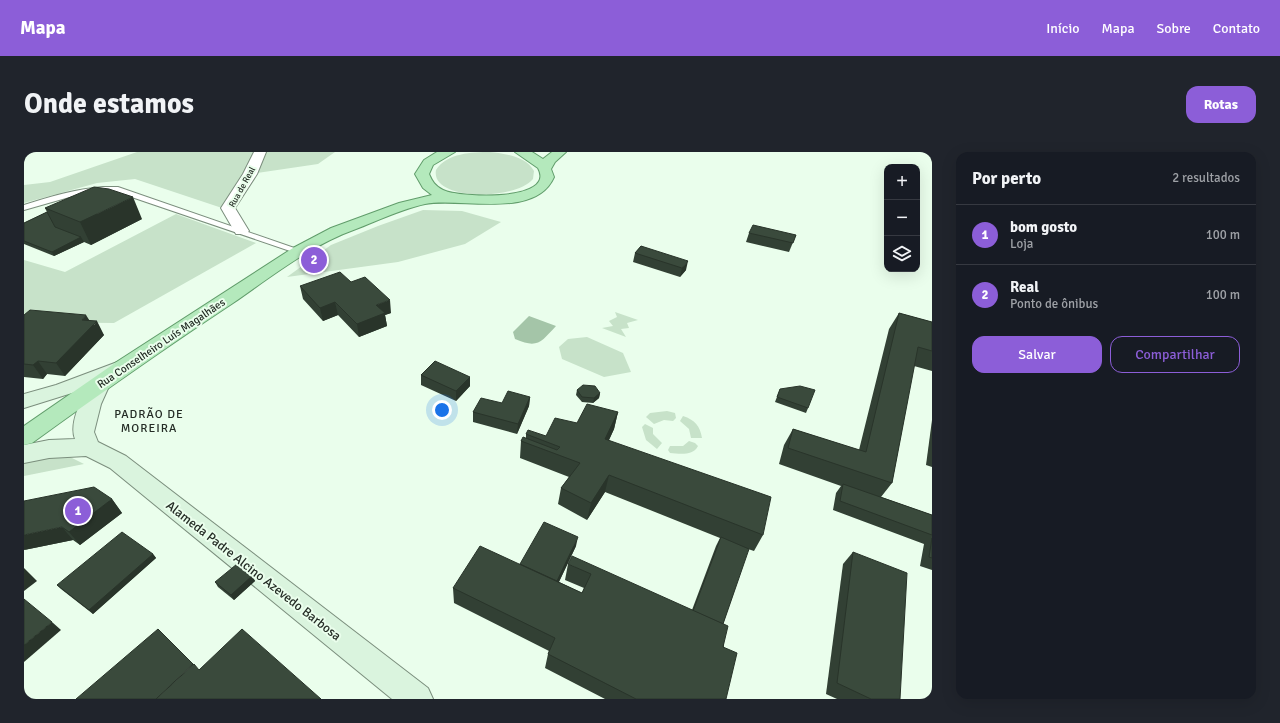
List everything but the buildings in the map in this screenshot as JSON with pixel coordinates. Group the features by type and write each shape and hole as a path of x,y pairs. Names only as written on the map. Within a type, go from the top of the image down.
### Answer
{"main road":[{"path":"449,152 436,157 425,165 415,185 430,188 456,198 490,201 510,199 527,194 540,188 547,180 548,171 546,167 538,160 521,152"},
{"path":"546,167 549,160 560,152"},
{"name":"Rua Conselheiro Luís Magalhães","path":"299,251 306,238 330,222 394,198 415,185"},
{"name":"Rua Conselheiro Luís Magalhães","path":"24,437 125,366 299,251 336,230 424,200 456,198"},
{"path":"24,400 63,390 125,366"},
{"path":"89,447 83,432 84,426 90,404 100,384"},
{"name":"Alameda Padre Alcino Azevedo Barbosa","path":"24,454 68,447 89,447 118,462 417,699"}],"street":[{"name":"Rua de Real","path":"241,231 228,208 250,174 260,152"}],"lane":[{"path":"24,208 73,192 93,188 114,189 299,251"}],"shaded area":[{"path":"137,152 335,152 318,164 257,173 231,211 135,179 97,183 24,203 24,185 50,182"},
{"path":"490,152 515,157 526,162 534,171 533,179 523,186 509,191 493,194 459,192 446,188 438,180 436,170 447,160 468,153"},
{"path":"423,210 462,211 501,222 465,244 398,262 287,277 331,245"},
{"path":"176,214 256,243 114,323 24,322 24,260 65,272"},
{"path":"615,312 638,320 627,323 629,328 621,329 626,337 602,328 613,326 609,321 617,317"},
{"path":"529,316 556,326 542,340 534,344 515,339 513,332"},
{"path":"587,337 623,353 631,372 604,377 562,359 559,347 568,339"},
{"path":"667,411 675,413 676,418 673,421 664,420 654,424 646,417 650,413"},
{"path":"683,416 691,419 696,424 700,430 702,438 691,438 689,429 680,421"},
{"path":"645,424 653,428 653,434 662,443 657,449 646,440 642,427"},
{"path":"689,441 698,446 690,453 670,453 668,450 670,446 683,446"},
{"path":"64,454 84,464 24,476 24,459"}],"place":[{"name":"Real","path":"314,260"},
{"name":"bom gosto","path":"78,511"}],"district":[{"name":"PADRÃO DE MOREIRA","path":"149,421"}]}
